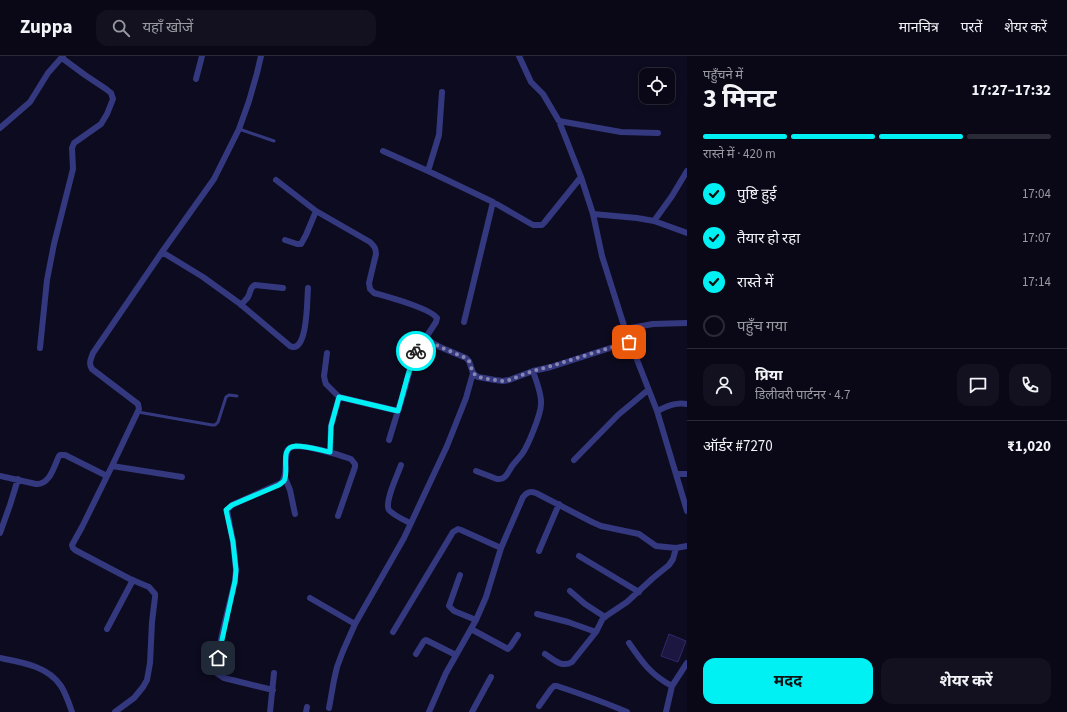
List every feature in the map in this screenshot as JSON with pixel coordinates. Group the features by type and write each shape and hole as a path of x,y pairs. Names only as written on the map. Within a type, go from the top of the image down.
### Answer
{"street":[{"path":"196,79 202,56"},
{"path":"115,712 134,698 144,687 147,680 149,672 155,597 153,591 148,587 75,550 72,545 112,466 139,408 138,404 92,369 90,363 93,353 214,179 239,129 249,101 261,56"},
{"path":"519,56 531,82 543,94 559,121 581,177 602,256 629,342 657,411 687,510"},
{"path":"0,128 30,102 48,73 63,57 84,75 106,89 111,94 113,99 101,124 74,142 72,148 73,169 54,244 47,280 40,348"},
{"path":"428,171 439,135 442,92"},
{"path":"559,121 621,132 658,133"},
{"path":"383,151 493,202 533,225 542,225 544,223 581,177"},
{"path":"654,221 672,196 687,171"},
{"path":"276,180 316,211 373,245 376,249 376,254 369,284 370,289 374,293 403,302 433,314 437,318 436,322 417,351 411,365 389,440"},
{"path":"464,322 493,202"},
{"path":"285,240 301,244 316,211"},
{"path":"592,214 654,221 687,233"},
{"path":"162,252 203,277 241,305 290,346 295,347 300,345 301,342 307,320 308,288"},
{"path":"241,305 249,295 252,286 283,288"},
{"path":"625,329 653,324 687,323"},
{"path":"425,339 466,358 469,361 473,373 478,377 503,381 629,342"},
{"path":"327,353 324,376 325,381 326,384 339,397 398,411"},
{"path":"476,471 497,480 501,480 506,477 527,446 541,404 533,371"},
{"path":"329,708 337,667 355,624 404,538 446,446 466,398 473,373"},
{"path":"574,460 618,415 648,390"},
{"path":"330,452 331,426 339,397"},
{"path":"657,411 677,404 687,404"},
{"path":"295,514 290,490 285,478 287,450 290,447 297,446 330,452 351,459 355,464 338,516"},
{"path":"0,476 36,484 44,483 50,476 59,456 65,455 107,476"},
{"path":"401,465 388,499 388,509 410,524"},
{"path":"112,466 182,477"},
{"path":"676,474 687,474"},
{"path":"272,690 224,678 218,675 216,671 219,649 235,581 236,570 233,542 226,510 232,505 279,485 285,478"},
{"path":"0,533 18,479"},
{"path":"429,712 446,673 476,620 486,597 500,548 523,497 526,494 531,491 602,526 639,534 656,546 676,548 687,546"},
{"path":"539,551 559,504"},
{"path":"394,632 455,530 461,530 500,548"},
{"path":"545,654 560,664 568,664 572,662 596,632 605,616 627,602 672,562 676,548"},
{"path":"579,556 639,592"},
{"path":"460,576 449,606 454,611 476,620"},
{"path":"107,629 133,580"},
{"path":"570,591 585,604 605,616"},
{"path":"310,598 355,624"},
{"path":"537,614 568,622 596,632"},
{"path":"471,629 508,649 518,635"},
{"path":"416,654 426,640 456,655"},
{"path":"629,643 649,669 661,680 672,686"},
{"path":"0,658 40,668 48,673 60,685 65,693 72,712"},
{"path":"666,712 672,686 687,663"},
{"path":"270,712 274,673"},
{"path":"472,712 491,677"},
{"path":"539,706 551,689 554,686 557,686 602,701 627,712"}],"lane":[{"path":"239,129 274,142"},
{"path":"138,412 212,425 218,422 226,397 229,395 237,396"}],"building":[{"path":"669,634 686,641 678,662 661,656"}],"way so far":[{"path":"416,351 425,339 466,358 469,361 473,373 478,377 503,381 629,342"}],"route":[{"path":"218,658 235,581 236,570 233,542 226,510 232,505 279,485 284,480 286,454 290,447 297,446 330,452 331,426 339,397 398,411 416,351"}]}
